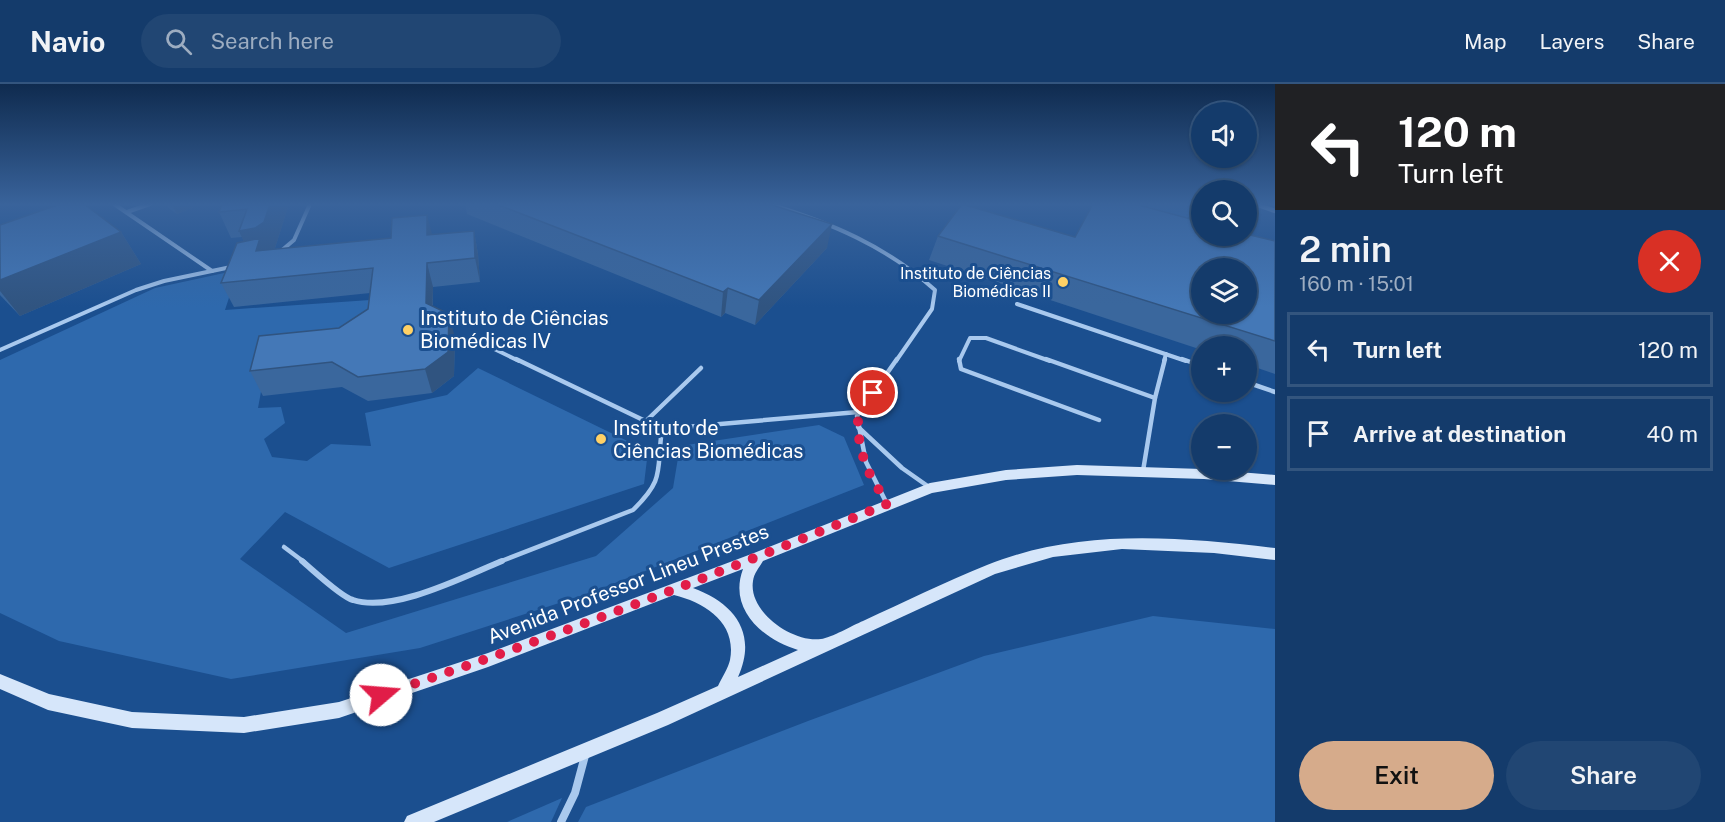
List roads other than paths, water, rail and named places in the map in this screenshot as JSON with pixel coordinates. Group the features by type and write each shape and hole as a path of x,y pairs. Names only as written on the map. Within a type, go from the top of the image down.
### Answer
{"main road":[{"name":"Avenida Professor Lineu Prestes","path":"0,681 48,702 132,720 244,725 339,710 488,660 759,557 930,488 1006,475 1077,470 1143,471 1274,480"},
{"path":"413,822 723,692 992,569 1053,551 1122,543 1275,554"},
{"path":"759,557 749,567 744,587 750,607 764,625 785,638 820,646"},
{"path":"672,589 690,592 711,601 728,617 737,638 737,660 723,692"}],"street":[{"path":"561,822 575,793 586,751"}],"lane":[{"path":"165,238 212,271"},
{"path":"279,253 295,238"},
{"path":"865,238 898,258 935,290 932,309 858,412 861,450 867,469 887,504"},
{"path":"0,350 136,290 164,281 237,266"},
{"path":"1017,304 1191,362"},
{"path":"1099,420 961,369 959,360 970,338 986,338 1155,398"},
{"path":"486,345 662,429 858,412"},
{"path":"1143,471 1155,398 1166,354"},
{"path":"646,421 701,368"},
{"path":"1257,386 1275,392"},
{"path":"858,427 895,462 930,488"},
{"path":"284,547 351,600 378,604 405,599 633,510 651,493 660,478 662,429"}],"place":[{"name":"Instituto de Ciências Biomédicas II","path":"1063,282"},
{"name":"Instituto de Ciências Biomédicas IV","path":"408,330"},
{"name":"Instituto de Ciências Biomédicas","path":"601,439"}]}
